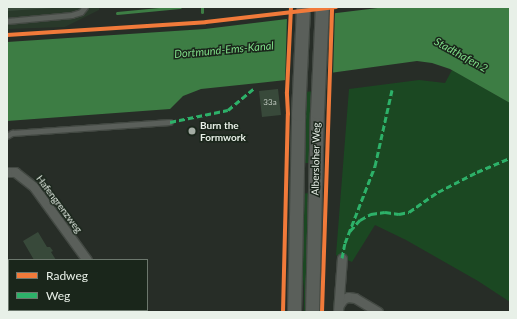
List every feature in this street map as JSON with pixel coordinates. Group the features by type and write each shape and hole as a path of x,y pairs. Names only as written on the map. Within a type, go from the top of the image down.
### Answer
{"main road":[{"name":"Albersloher Weg","path":"294,312 303,7"},
{"name":"Albersloher Weg","path":"312,312 318,88 322,7"}],"street":[{"name":"Hafengrenzweg","path":"7,172 15,172 34,187 86,259"},
{"path":"338,308 342,258"},
{"path":"338,308 342,300 348,297 355,298 378,312"}],"lane":[{"path":"7,21 72,15 81,12 86,7"},
{"path":"7,136 12,133 170,122"}],"shaded area":[{"path":"7,7 99,7 99,10 65,27 7,29"},
{"path":"452,70 510,103 510,302 478,281 406,240 375,225 352,262 336,255 349,89 419,80 445,83"},
{"path":"313,91 310,163 302,163 305,92"},
{"path":"309,193 307,312 304,312 304,288 300,254 301,194"}],"water":[{"path":"386,7 510,7 510,103 450,69 432,63 417,61 286,80 201,89 183,96 170,109 7,121 7,42 205,29"}],"pier":[{"path":"335,11 333,75 285,83 287,17"}],"building":[{"path":"7,7 53,7 53,8 7,11"},
{"path":"278,89 281,115 262,117 259,91"},
{"path":"38,232 47,247 50,247 53,251 51,252 55,259 33,259 23,241"},
{"path":"7,279 8,311 112,312 7,312"}],"waterway":[{"path":"117,13 180,7"},
{"path":"202,7 202,12"}],"marked path":[{"path":"170,122 228,110 253,89"},
{"path":"342,258 345,243 375,166 392,90"},
{"path":"350,231 360,220 371,214 385,212 399,214 409,212 438,192 477,172 510,158"}],"cycle path":[{"path":"283,312 288,114 287,92 291,7"},
{"path":"322,312 332,7"},
{"path":"7,35 206,22 336,7"}],"place":[{"name":"Burn the Formwork","path":"192,131"}],"water label":[{"name":"Dortmund-Ems-Kanal","path":"224,50"},
{"name":"Stadthafen 2","path":"461,55"}]}
